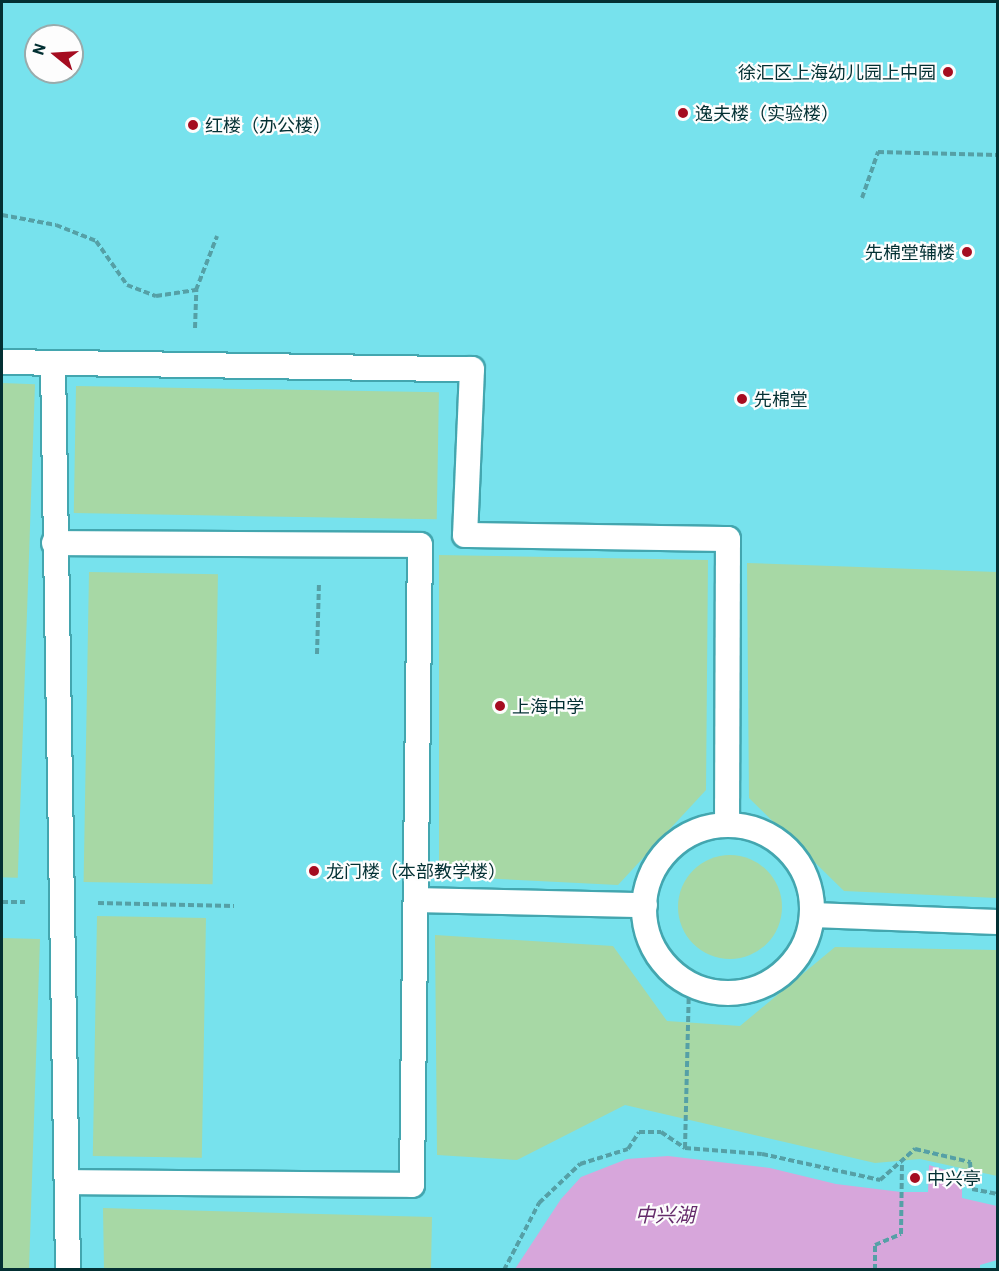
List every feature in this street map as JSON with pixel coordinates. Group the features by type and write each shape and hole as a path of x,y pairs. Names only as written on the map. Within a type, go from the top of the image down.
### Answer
{"lane":[{"path":"2,362 472,369 465,536 728,540 727,824"},
{"path":"53,364 59,903 68,1182 68,1269"},
{"path":"54,543 420,544 412,1185 68,1182"},
{"path":"727,824 763,832 799,861 810,887 812,915 806,942 790,965 769,983 743,992 715,993 689,984 667,967 651,944 645,905 657,863 675,843 700,829 727,824"},
{"path":"416,900 645,905"},
{"path":"812,915 998,922"}],"path":[{"path":"862,198 878,152 998,155"},
{"path":"2,215 56,225 96,241 127,285 156,296 196,290"},
{"path":"193,365 196,290 217,236"},
{"path":"316,654 321,544"},
{"path":"59,903 234,906"},
{"path":"685,1148 689,984"},
{"path":"504,1269 540,1203 580,1164 628,1149 639,1132 662,1132 685,1148 762,1154 880,1180 902,1165 915,1149 970,1162 972,1189 998,1194"},
{"path":"874,1269 875,1245 901,1234 902,1165"}],"shaded area":[{"name":"上海中学","path":"2,2 997,2 997,1269 2,1270"}],"green space":[{"path":"2,383 35,384 18,878 2,877"},
{"path":"76,386 439,392 437,519 74,513"},
{"path":"439,555 708,560 706,790 618,885 439,876"},
{"path":"747,563 997,572 997,898 844,891 749,798"},
{"path":"89,572 218,574 213,884 84,882"},
{"path":"730,855 750,859 767,870 778,887 782,907 778,927 767,944 750,955 730,959 710,955 693,944 682,927 678,907 682,887 693,870 710,859"},
{"path":"97,916 206,918 202,1158 93,1156"},
{"path":"435,935 613,946 667,1021 740,1026 835,947 997,950 997,1176 920,1159 875,1163 625,1105 517,1160 437,1155"},
{"path":"2,938 40,939 29,1269 2,1269"},
{"path":"103,1208 432,1217 431,1269 104,1269"}],"water":[{"name":"中兴湖","path":"668,1156 770,1168 836,1184 901,1192 928,1192 929,1165 962,1175 962,1198 997,1206 997,1260 980,1265 980,1270 515,1269 561,1199 581,1177 627,1159"}],"place":[{"name":"徐汇区上海幼儿园上中园","path":"948,72"},
{"name":"逸夫楼（实验楼）","path":"683,113"},
{"name":"红楼（办公楼）","path":"193,125"},
{"name":"先棉堂辅楼","path":"967,252"},
{"name":"先棉堂","path":"742,399"},
{"name":"上海中学","path":"500,706"},
{"name":"龙门楼（本部教学楼）","path":"314,871"},
{"name":"中兴亭","path":"915,1178"}]}
